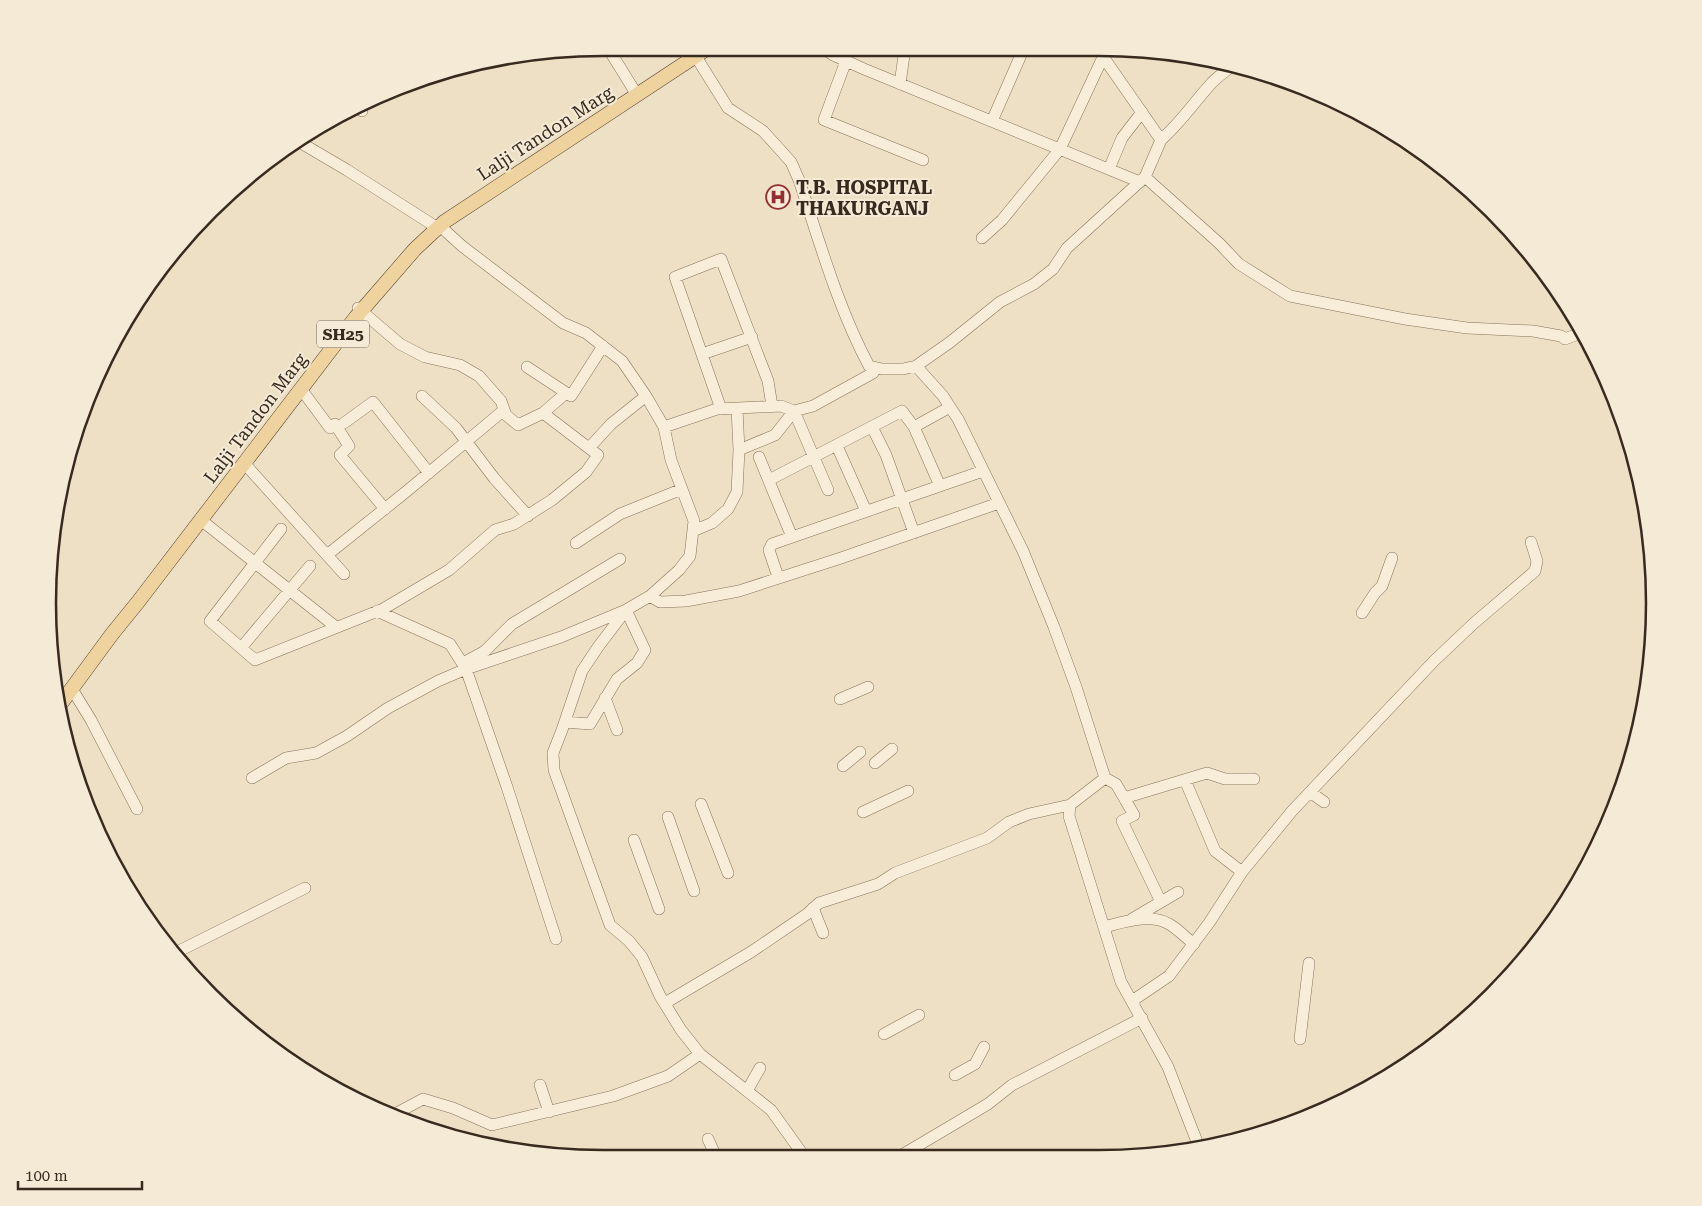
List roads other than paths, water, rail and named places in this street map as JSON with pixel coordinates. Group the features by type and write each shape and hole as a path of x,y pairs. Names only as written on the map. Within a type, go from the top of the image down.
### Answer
{"main road":[{"name":"Lalji Tandon Marg","path":"64,691 360,309 437,226 690,56"},
{"name":"Lalji Tandon Marg","path":"65,698 200,520 232,474 244,464 360,309"}],"street":[{"path":"613,56 635,93"},
{"path":"698,56 728,108 763,131 791,162 799,180 838,298 870,366 903,369 916,366 949,343 1000,302 1034,284 1053,268 1066,248 1142,180 1161,140 1179,122 1209,84 1226,71"},
{"path":"835,56 1108,169 1142,180 1219,243 1239,264 1290,296 1405,319 1467,328 1533,331 1561,336 1565,339 1575,335"},
{"path":"900,84 904,56"},
{"path":"992,121 1020,56"},
{"path":"982,238 1002,220 1060,149 1098,56"},
{"path":"1103,56 1161,140"},
{"path":"846,61 824,120 923,160"},
{"path":"1108,169 1122,138 1142,112"},
{"path":"304,145 437,226 563,323 586,333 622,361 664,427 671,460 694,521 690,556 679,570 650,596 626,610 561,638 465,666"},
{"path":"721,409 674,277 721,259 768,380 772,406"},
{"path":"360,309 400,344 425,357 460,365 479,376 501,401 506,414 518,425 543,413 566,393"},
{"path":"702,354 752,337"},
{"path":"527,367 570,396 603,346"},
{"path":"916,366 943,396 950,407 1023,551 1076,687 1105,778 1116,784 1134,815 1122,821 1161,902"},
{"path":"664,427 717,409 781,406 794,411 813,406 873,373 876,368"},
{"path":"301,389 330,428 335,424 349,446 340,455 386,509"},
{"path":"422,396 456,428 494,478 528,516"},
{"path":"589,448 611,424 646,396"},
{"path":"344,423 373,402 429,473"},
{"path":"914,427 950,407"},
{"path":"693,530 712,523 728,509 737,492 739,450 736,409"},
{"path":"327,555 386,509 504,410"},
{"path":"739,450 775,435 794,411"},
{"path":"794,411 828,490"},
{"path":"769,480 902,411 914,427 940,486"},
{"path":"281,529 210,621 255,660 377,611 449,570 495,530 514,524 528,516 552,500 586,472 598,455 543,413"},
{"path":"872,426 886,455 914,532"},
{"path":"837,446 866,511"},
{"path":"759,456 792,537"},
{"path":"244,464 344,574"},
{"path":"778,578 769,546 772,544 983,470"},
{"path":"576,543 620,514 682,489"},
{"path":"650,596 660,602 686,601 739,591 999,503"},
{"path":"200,520 336,627"},
{"path":"1132,1001 1169,976 1194,944 1242,872 1292,810 1434,661 1473,624 1535,571 1536,561 1531,542"},
{"path":"1362,613 1382,586 1392,558"},
{"path":"252,778 286,758 316,753 347,736 388,708 465,666 485,652 512,624 620,559"},
{"path":"241,648 310,566"},
{"path":"565,722 590,724 617,679 638,663 646,650 626,610"},
{"path":"626,610 582,671 553,753 554,770 610,925 629,941 642,957 681,1030 700,1054 771,1110 800,1150"},
{"path":"377,611 450,644 465,666 556,938"},
{"path":"840,699 868,688"},
{"path":"72,689 96,727 137,809"},
{"path":"605,698 617,730"},
{"path":"875,763 892,749"},
{"path":"843,766 860,752"},
{"path":"1124,798 1207,773 1225,779 1254,779"},
{"path":"665,1003 751,952 819,903 878,884 895,873 987,838 1009,822 1029,814 1066,810 1105,778"},
{"path":"1185,780 1215,851 1242,872"},
{"path":"863,812 908,791"},
{"path":"1310,792 1324,802"},
{"path":"701,804 728,873"},
{"path":"1066,810 1121,982 1168,1067 1197,1141"},
{"path":"668,817 694,890"},
{"path":"634,840 659,910"},
{"path":"181,950 305,888"},
{"path":"1130,920 1178,892"},
{"path":"813,908 823,933"},
{"path":"1104,927 1130,920 1150,920 1169,924 1194,944"},
{"path":"1300,1039 1309,963"},
{"path":"884,1034 919,1015"},
{"path":"910,1150 988,1104 1012,1085 1142,1018"},
{"path":"955,1075 975,1064 984,1047"},
{"path":"401,1111 423,1099 453,1108 492,1125 613,1096 668,1076 700,1054"},
{"path":"747,1091 760,1068"},
{"path":"540,1085 549,1112"},
{"path":"708,1139 713,1150"}],"place":[{"name":"T.B. HOSPITAL THAKURGANJ","path":"778,197"}]}
